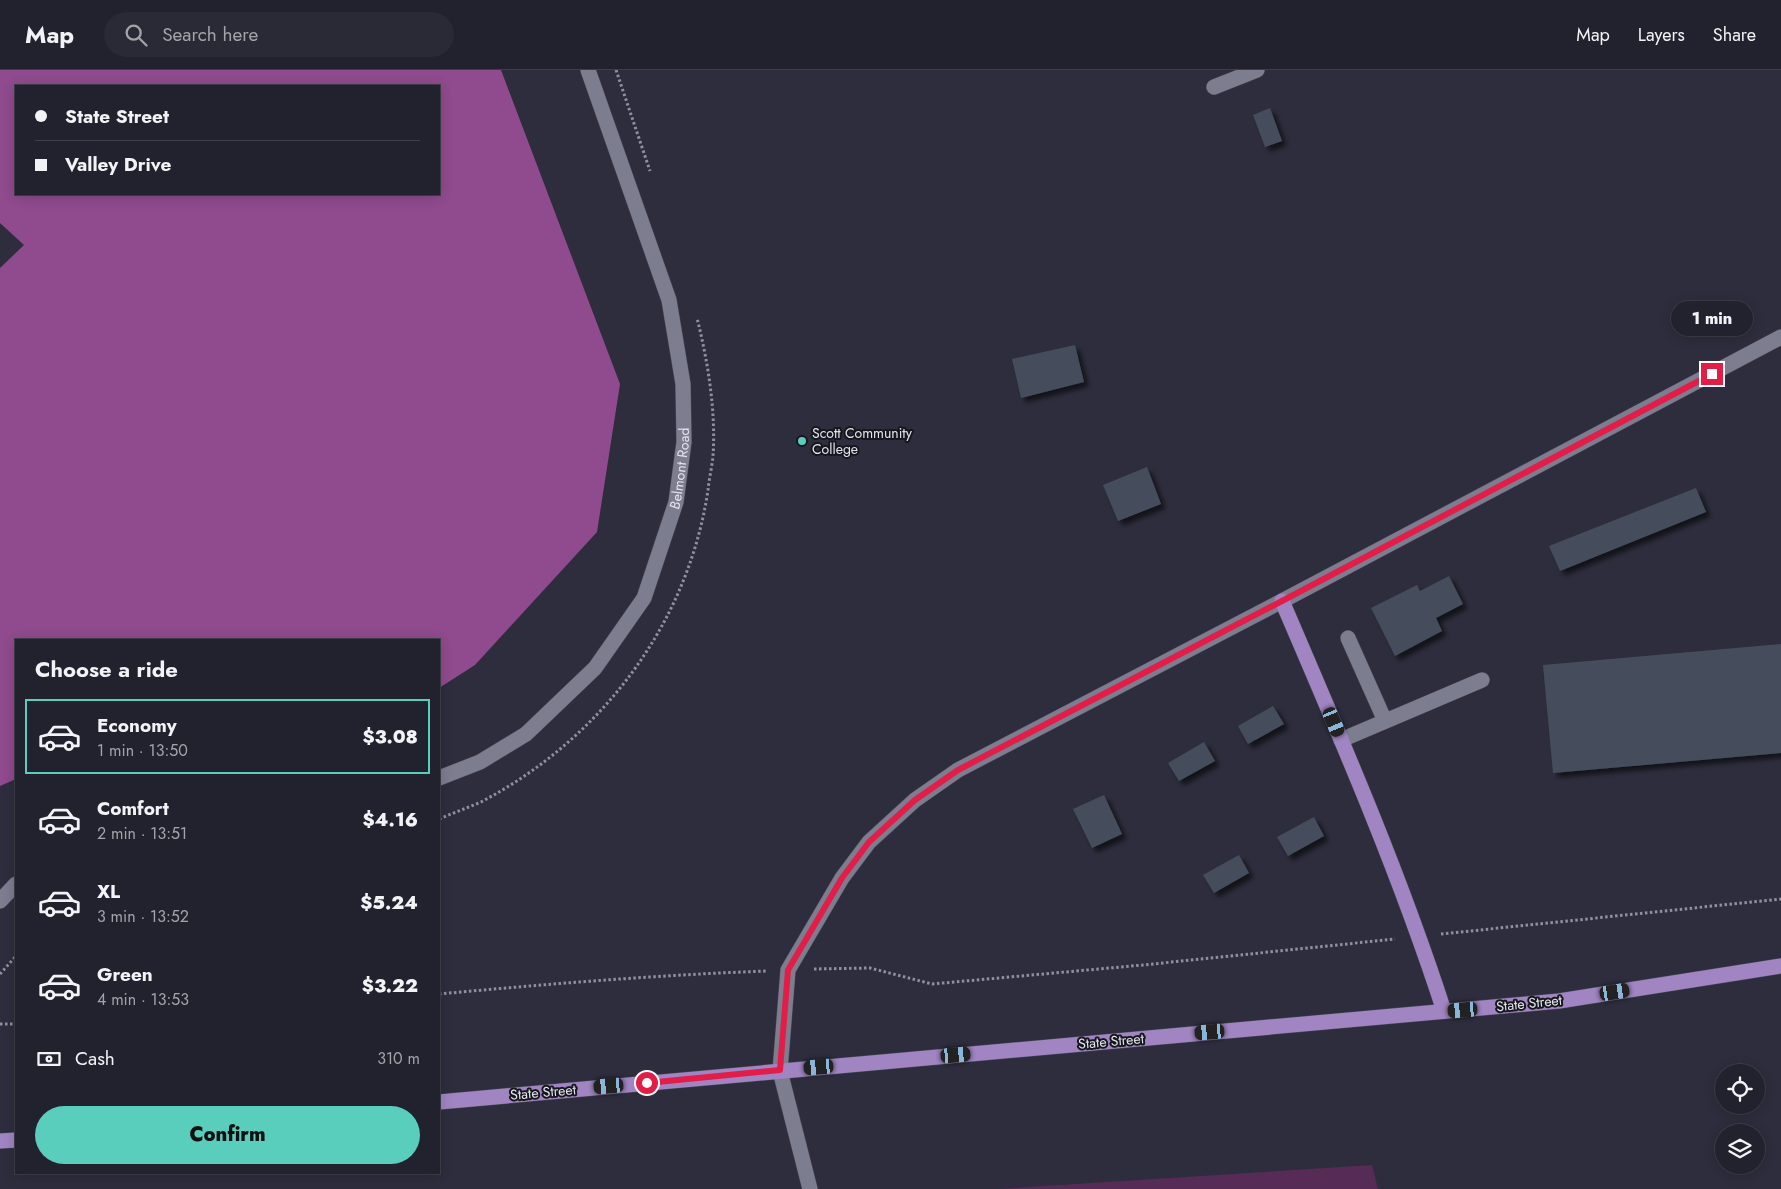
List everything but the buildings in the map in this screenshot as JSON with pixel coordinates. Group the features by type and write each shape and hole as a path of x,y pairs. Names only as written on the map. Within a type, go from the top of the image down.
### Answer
{"main road":[{"path":"1282,601 1341,740 1420,937 1444,1011"},
{"name":"State Street","path":"440,1102 1560,1001 1781,966"},
{"path":"0,1141 15,1140"}],"street":[{"name":"Belmont Road","path":"440,778 480,762 526,734 596,668 644,598 676,502 684,442 683,384 669,300 588,70"},
{"path":"1214,87 1257,70"},
{"path":"810,1189 780,1070 788,970 842,878 869,842 915,800 958,770 1781,338"},
{"path":"1348,638 1385,721"},
{"path":"1341,740 1482,680"},
{"path":"0,901 15,885"}],"path":[{"path":"616,70 653,180"},
{"path":"440,819 480,802 525,775 567,744 610,700 632,673 666,621 689,566 703,520 713,456 711,395 705,348 694,310"},
{"path":"440,994 677,974 870,968 932,984 1143,965 1781,899"},
{"path":"0,974 15,957"},
{"path":"0,1024 15,1024"}],"shaded area":[{"path":"0,70 501,70 620,384 597,532 475,665 440,687 440,639 15,639 15,779 0,786 0,268 24,245 0,223"},
{"path":"1372,1165 1378,1189 998,1189"}],"place":[{"name":"Scott Community College","path":"802,441"}],"route":[{"path":"647,1083 780,1070 788,970 842,878 869,842 915,800 958,770 1712,374"}]}
